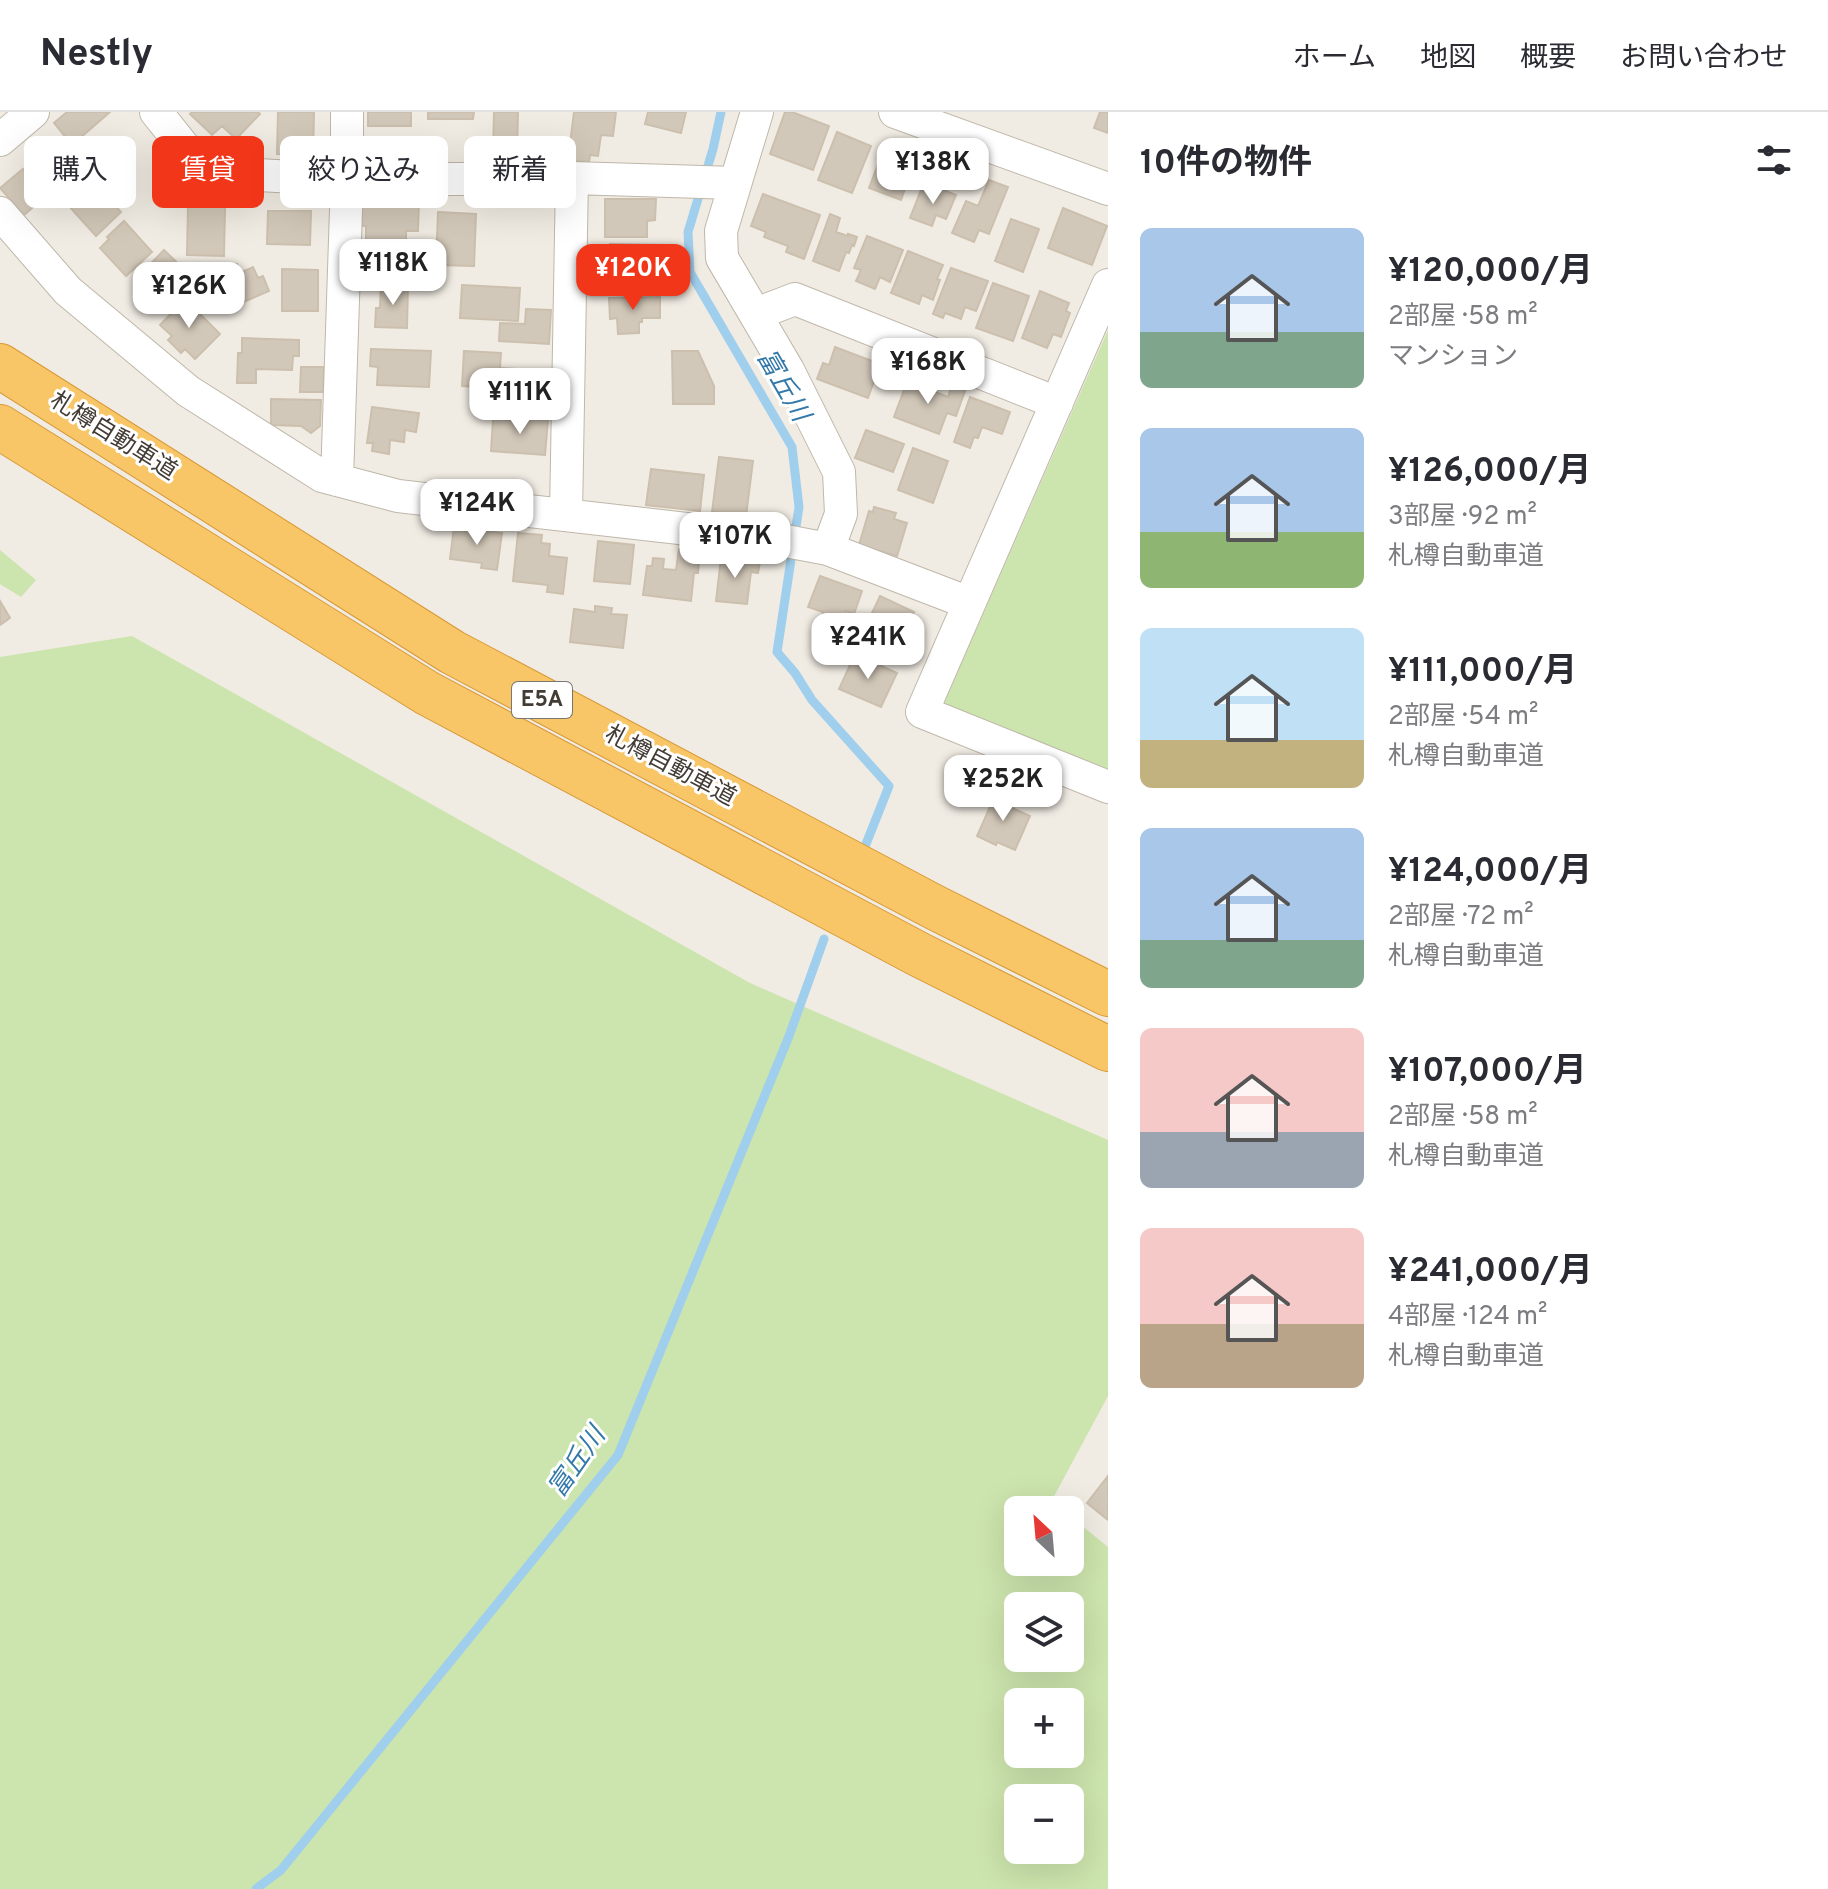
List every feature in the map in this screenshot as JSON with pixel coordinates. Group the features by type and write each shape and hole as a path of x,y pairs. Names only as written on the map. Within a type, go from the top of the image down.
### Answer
{"highway":[{"name":"札樽自動車道","path":"0,366 452,652 936,908 1108,994"},
{"name":"札樽自動車道","path":"0,427 427,693 906,948 1108,1049"}],"street":[{"path":"0,140 33,112"},
{"path":"156,112 204,172 280,176"},
{"path":"347,112 347,136"},
{"path":"757,112 710,183 721,231 722,258 788,370 839,472 841,514 822,548"},
{"path":"895,112 1108,189"},
{"path":"576,178 710,183"},
{"path":"337,480 346,208"},
{"path":"566,515 571,208"},
{"path":"0,213 68,291 188,391 322,476 398,496 775,539 822,548 969,603"},
{"path":"1108,285 922,712 1108,787"},
{"path":"756,314 795,299 1057,403"}],"green space":[{"path":"1108,330 1108,772 949,712 944,703"},
{"path":"0,550 36,580 21,597 0,584"},
{"path":"132,636 750,983 1108,1140 1108,1396 1054,1496 1004,1496 1004,1576 1084,1576 1084,1527 1108,1547 1108,1889 0,1889 0,657"}],"building":[{"path":"67,112 110,112 82,136 65,136 54,123"},
{"path":"278,112 314,112 313,136 280,136 280,154 277,154"},
{"path":"368,112 411,112 411,126 368,126"},
{"path":"428,112 474,112 473,119 428,119"},
{"path":"494,112 518,112 517,136 493,136"},
{"path":"574,112 616,112 613,136 601,135 598,156 590,155 589,162 576,161 576,136 571,136"},
{"path":"648,112 686,112 681,133 645,124"},
{"path":"785,112 829,126 813,170 770,154"},
{"path":"1100,112 1108,112 1108,133 1094,128"},
{"path":"190,114 260,114 239,136 233,136 222,126 212,135"},
{"path":"837,132 871,146 852,193 818,180"},
{"path":"884,149 915,160 901,200 869,188"},
{"path":"23,169 24,208 32,208 24,215 0,188"},
{"path":"989,180 1008,187 989,234 979,230 974,242 952,233 966,201 978,206"},
{"path":"934,186 956,195 946,219 936,215 932,226 910,218 921,190 932,194"},
{"path":"763,194 820,215 804,259 786,252 788,246 764,237 766,232 751,226"},
{"path":"605,199 656,199 655,220 647,221 647,237 605,237"},
{"path":"71,208 117,208 121,212 96,236"},
{"path":"188,208 225,208 224,256 187,255"},
{"path":"362,208 419,208 418,231 406,231 406,241 366,240 366,226 362,226"},
{"path":"1063,208 1107,226 1092,265 1048,248"},
{"path":"268,211 311,211 310,245 267,244"},
{"path":"438,212 476,214 474,266 436,265"},
{"path":"830,214 840,218 836,232 857,237 849,253 846,252 839,271 813,261"},
{"path":"1011,219 1039,229 1023,272 995,261"},
{"path":"124,221 152,252 126,276 100,248"},
{"path":"867,236 903,250 890,282 880,277 875,289 856,281 861,270 854,268"},
{"path":"610,244 662,245 662,289 630,289 630,274 609,273"},
{"path":"164,250 191,276 169,299 157,288 153,292 138,277"},
{"path":"908,251 943,265 933,300 922,295 919,304 891,293"},
{"path":"237,264 240,273 253,267 258,278 263,276 269,291 227,309 212,275"},
{"path":"951,268 988,281 976,311 965,307 961,319 945,313 943,318 933,314"},
{"path":"282,269 318,270 318,311 282,311"},
{"path":"993,283 1029,296 1013,341 976,328"},
{"path":"381,284 408,285 407,328 375,327"},
{"path":"462,285 520,288 518,321 460,318"},
{"path":"1040,291 1069,303 1066,311 1070,313 1061,337 1053,334 1047,348 1022,338"},
{"path":"660,297 660,318 642,318 639,333 618,334 617,318 610,319 609,298"},
{"path":"185,299 220,334 195,359 185,349 181,353 168,340 172,336 160,325"},
{"path":"526,309 551,310 549,344 499,341 500,323 525,324"},
{"path":"242,338 299,340 299,356 293,356 292,370 256,369 256,383 237,383"},
{"path":"835,347 880,364 868,398 817,379 823,363 829,365"},
{"path":"371,349 431,351 429,387 377,385 378,367 370,366"},
{"path":"464,351 501,353 500,368 515,369 514,389 462,386"},
{"path":"672,351 698,351 714,386 714,404 673,404"},
{"path":"301,367 324,367 323,392 300,392"},
{"path":"915,379 935,386 933,391 948,397 952,386 965,391 956,416 947,413 939,434 894,417 907,382 913,384"},
{"path":"970,397 1010,412 1002,434 982,427 970,448 954,442"},
{"path":"271,399 321,400 320,426 311,433 301,426 271,425"},
{"path":"372,407 419,413 416,432 405,430 404,442 390,440 389,454 372,451 373,443 367,443"},
{"path":"526,418 548,420 545,455 491,451 493,419 526,421"},
{"path":"866,430 904,444 893,472 855,458"},
{"path":"913,448 948,461 933,503 898,490"},
{"path":"719,457 753,461 746,516 712,512"},
{"path":"651,469 704,475 700,511 646,505"},
{"path":"874,507 896,513 894,519 907,523 897,556 859,545 869,511 873,512"},
{"path":"454,527 502,533 497,570 481,568 482,563 450,559"},
{"path":"518,533 542,535 541,543 550,544 549,556 567,558 563,594 547,592 548,585 513,581"},
{"path":"598,541 634,545 630,584 594,581"},
{"path":"679,549 700,551 691,601 643,595 647,566 652,566 653,558 664,559 663,569 676,570"},
{"path":"721,558 760,562 758,573 751,572 747,604 716,601"},
{"path":"820,576 862,591 854,614 846,611 840,627 821,620 823,612 808,607"},
{"path":"880,596 914,612 891,661 857,645"},
{"path":"0,601 10,618 0,625"},
{"path":"595,606 612,608 611,614 627,615 623,648 570,642 574,609 595,612"},
{"path":"855,654 897,673 881,707 839,689"},
{"path":"997,791 1014,798 1010,807 1030,816 1015,850 977,836"},
{"path":"1108,1476 1108,1520 1087,1503"}],"waterway":[{"name":"富丘川","path":"721,112 688,232 690,272 792,447 799,507 777,652 812,700 889,786 866,844"},
{"name":"富丘川","path":"256,1889 281,1870 618,1455 789,1036 824,939"}]}
